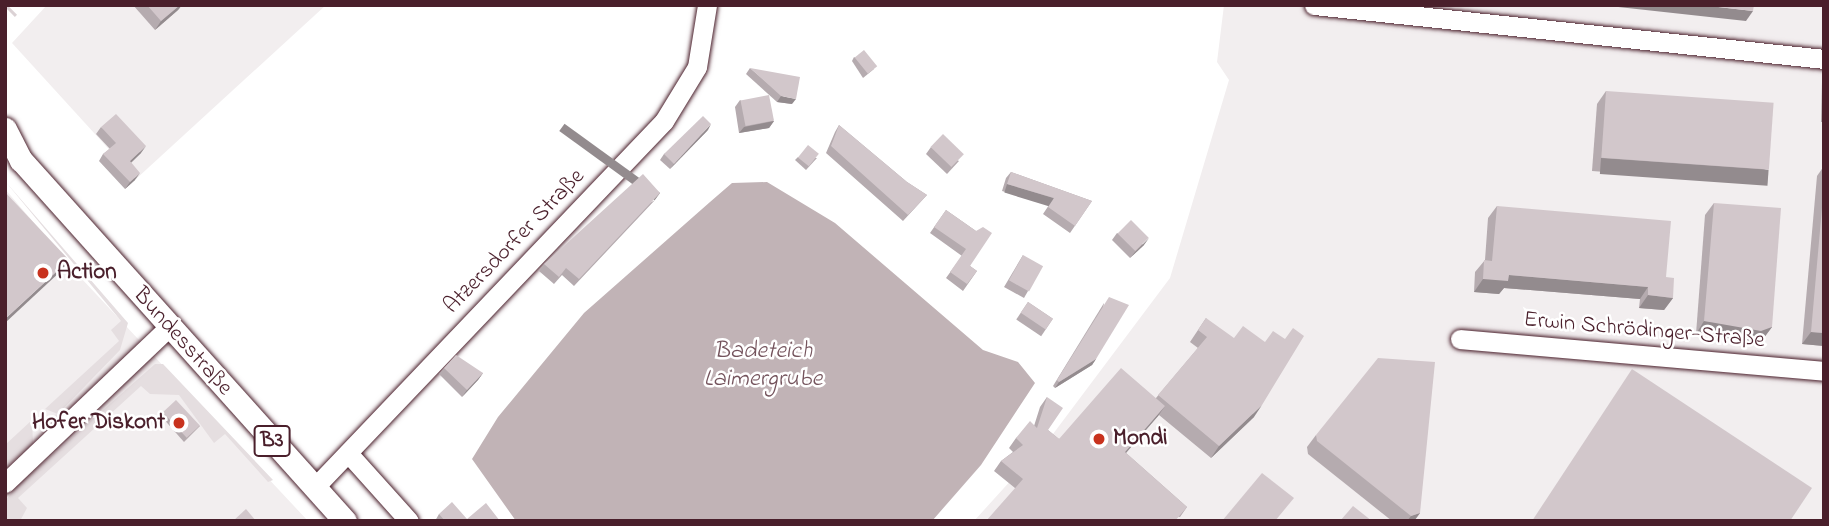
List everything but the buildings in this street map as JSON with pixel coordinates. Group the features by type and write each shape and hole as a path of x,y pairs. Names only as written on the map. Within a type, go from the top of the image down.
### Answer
{"main road":[{"name":"B3","path":"5,129 13,155"},
{"name":"Bundesstraße","path":"13,155 345,521"}],"street":[{"name":"Atzersdorfer Straße","path":"314,488 664,121 697,67 707,5"},
{"path":"1314,5 1824,59"},
{"path":"5,484 168,328"},
{"name":"Erwin Schrödinger-Straße","path":"1460,339 1824,371"},
{"path":"348,453 409,521"}],"shaded area":[{"path":"47,5 326,5 136,179 12,43"},
{"path":"1224,5 1824,5 1824,521 974,521 1053,434 1170,278 1229,80 1217,62"},
{"path":"5,181 128,323 120,350 58,414 45,409 119,341 111,330 121,321"},
{"path":"5,189 82,279 308,521 5,521"},
{"path":"155,364 163,364 273,480 268,482 225,434 214,443 179,395 150,394 141,386 18,498 27,508 20,521 5,521 6,500 16,487"},
{"path":"32,420 33,444 5,468 5,445"}],"water":[{"name":"Badeteich Laimergrube","path":"767,182 835,223 983,350 1018,362 1035,383 981,465 932,521 516,521 472,459 498,417 584,313 710,202 732,183"}],"place":[{"name":"Action","path":"43,273"},
{"name":"Hofer Diskont","path":"179,423"},
{"name":"Mondi","path":"1099,439"}]}
